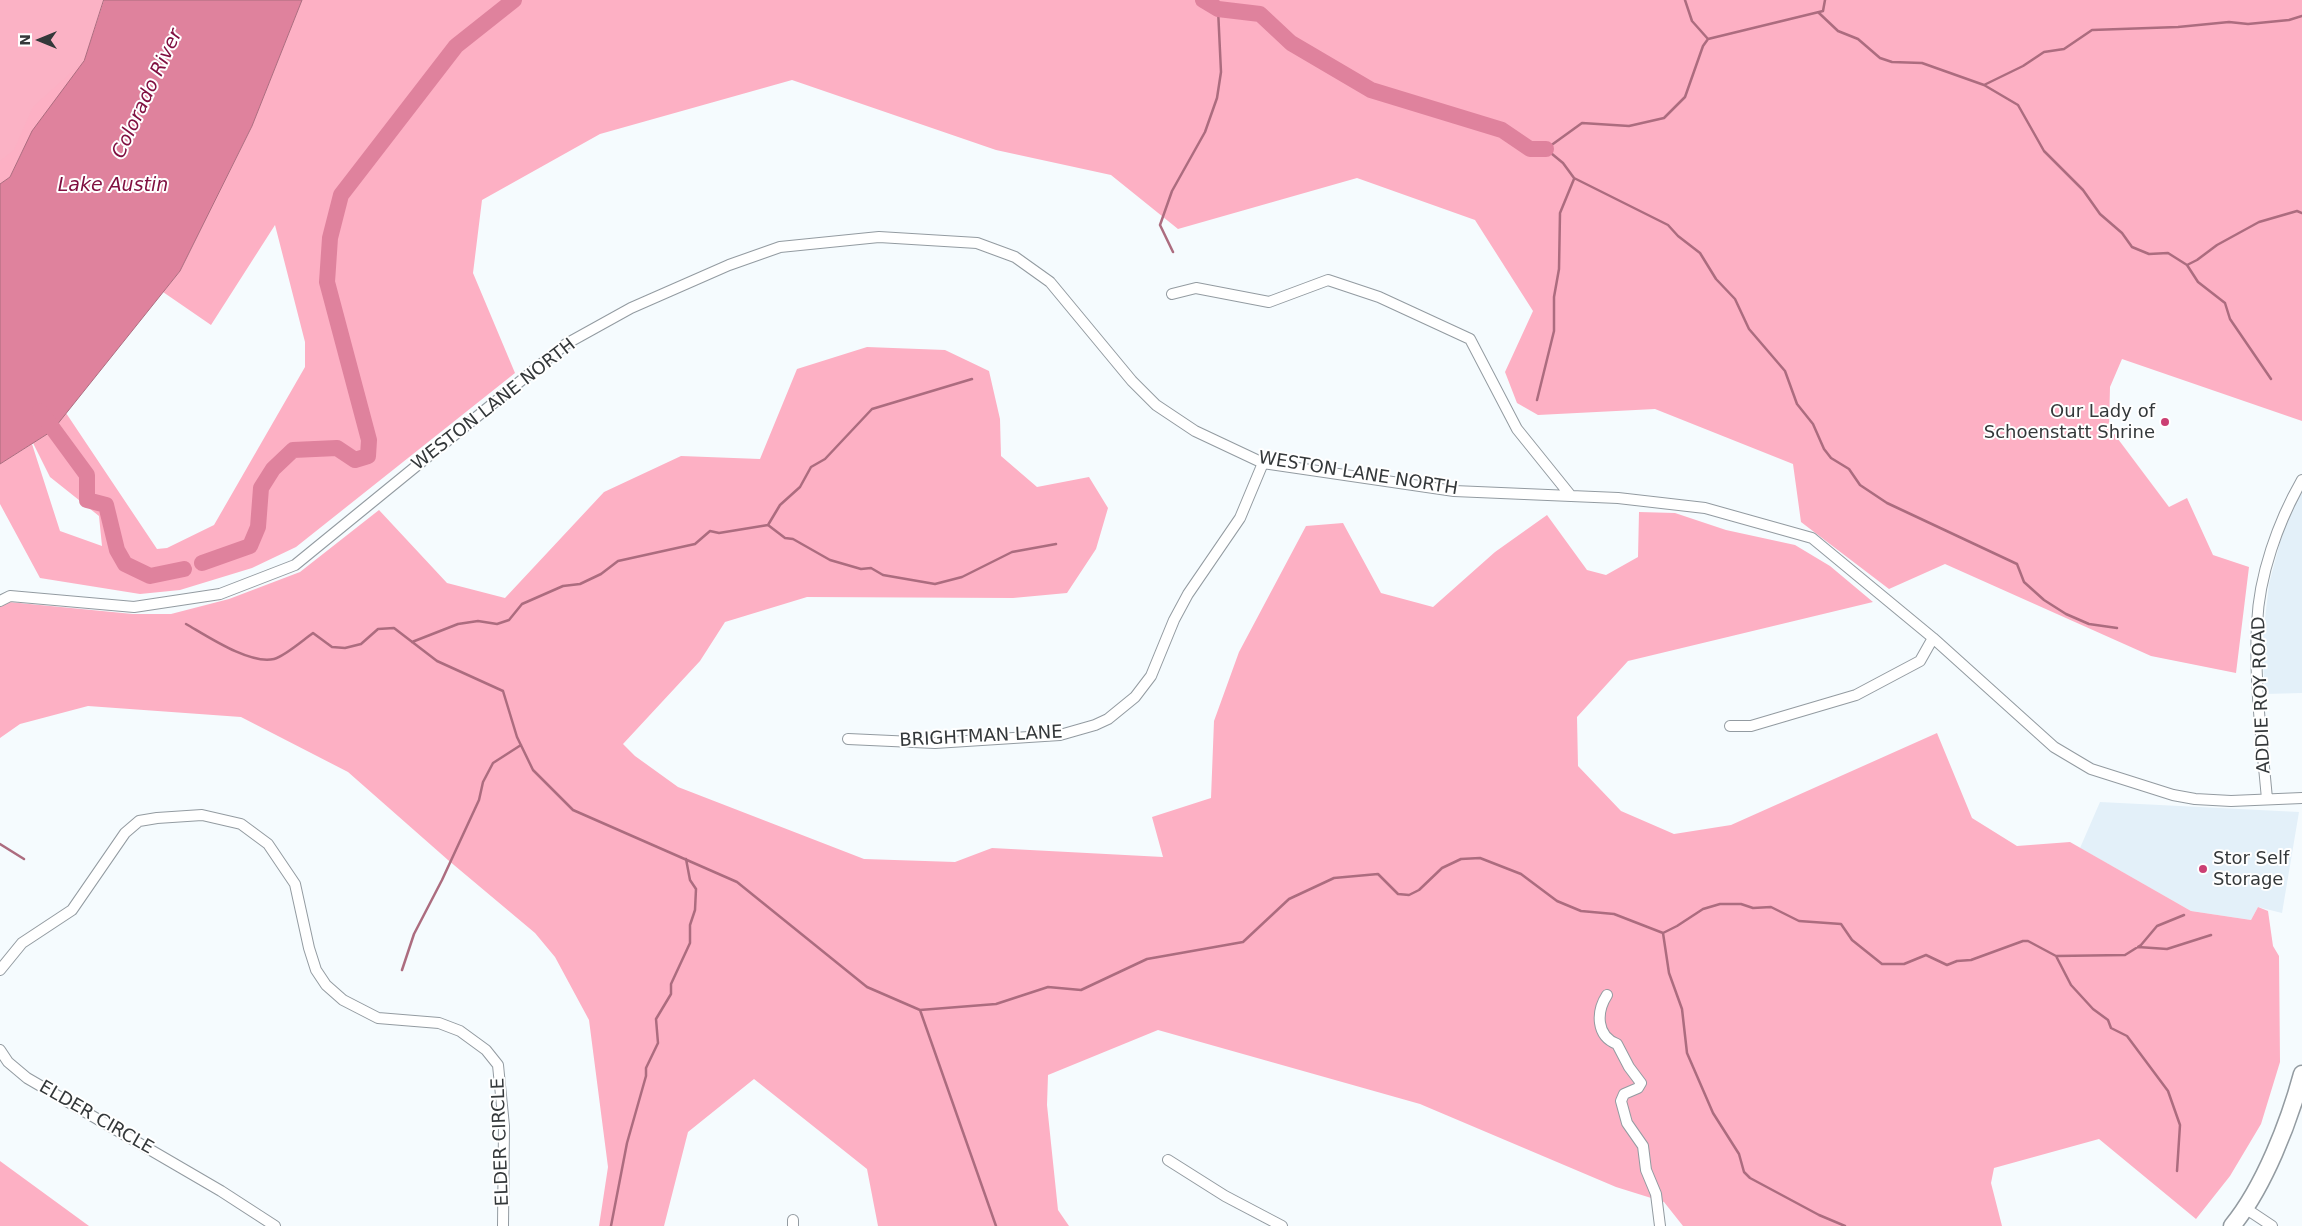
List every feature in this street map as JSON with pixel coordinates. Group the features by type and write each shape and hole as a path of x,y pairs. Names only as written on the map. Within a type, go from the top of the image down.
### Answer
{"main road":[{"path":"2237,1224 2272,1158 2296,1097 2302,1074"}],"street":[{"name":"WESTON LANE NORTH","path":"0,601 10,596 134,607 220,594 295,565 566,344 631,308 728,265 780,247 880,238 977,243 1015,258 1050,282 1132,381 1156,405 1195,432 1263,462 1454,491 1618,498 1705,508 1812,538 1933,638 2054,747 2092,769 2173,795 2195,799 2302,798"},
{"path":"1172,294 1196,288 1268,302 1328,280 1379,297 1470,339 1517,429 1571,496"},
{"name":"BRIGHTMAN LANE","path":"848,739 935,742 1060,735 1095,725 1116,713 1136,697 1151,676 1174,620 1188,594 1240,518 1263,462"},
{"name":"ADDIE ROY ROAD","path":"2266,799 2257,666 2257,623 2263,580 2287,507 2302,480"},
{"path":"1730,726 1751,726 1856,695 1920,661 1933,638"},
{"name":"ELDER CIRCLE","path":"0,970 22,943 72,910 125,833 139,821 202,815 241,824 268,844 295,884 308,948 316,970 332,990 343,1000 378,1018 440,1023 460,1031 486,1050 498,1065 504,1126 503,1226"},
{"path":"1607,995 1601,1005 1600,1013 1604,1036 1608,1041 1617,1044 1629,1067 1641,1082 1638,1088 1624,1094 1621,1101 1627,1122 1642,1146 1646,1170 1658,1202 1660,1226"},
{"name":"ELDER CIRCLE","path":"0,1050 8,1062 27,1078 221,1191 275,1226"},
{"path":"1168,1160 1225,1196 1282,1226"},
{"path":"2245,1208 2272,1226"}],"shaded area":[{"path":"0,0 104,0 84,61 0,184"},
{"path":"302,0 2302,0 2302,421 2122,359 2110,387 2109,427 2169,507 2187,498 2213,555 2249,567 2236,673 2151,656 1945,564 1889,589 1801,522 1793,464 1655,409 1538,415 1517,403 1505,372 1533,311 1475,220 1357,178 1178,229 1111,175 996,150 792,80 600,134 482,200 473,273 515,373 296,547 252,568 180,590 140,594 40,578 0,504 0,464 32,444 60,531 102,546 99,516 50,477 33,443 52,431 66,413 157,549 167,548 214,525 305,367 305,342 275,225 211,325 163,292 180,271 252,126"},
{"path":"84,61 32,131 10,177 0,184 0,161 14,150 33,107"},
{"path":"867,347 945,350 989,371 1000,419 1001,456 1037,487 1089,477 1108,508 1096,549 1067,593 1013,598 807,597 725,622 700,661 623,744 635,756 678,787 864,859 955,862 992,848 1163,857 1152,817 1211,798 1214,721 1239,652 1306,526 1343,523 1381,593 1433,607 1495,552 1547,515 1587,570 1606,575 1638,557 1639,512 1675,513 1726,530 1795,545 1830,566 1873,602 1628,661 1577,717 1578,766 1621,811 1674,834 1731,825 1937,733 1972,818 2017,846 2070,842 2191,911 2251,920 2258,907 2268,911 2273,946 2279,956 2280,1062 2261,1124 2230,1176 2196,1219 2099,1139 1994,1168 1991,1183 2002,1226 1683,1226 1664,1202 1616,1187 1420,1104 1158,1030 1048,1075 1047,1105 1058,1210 1069,1226 878,1226 867,1169 754,1079 688,1132 664,1226 599,1226 608,1167 589,1020 555,957 535,933 348,772 241,717 88,706 20,724 0,738 0,606 9,602 133,614 171,614 229,599 300,572 379,510 447,583 505,598 604,492 681,456 760,459 797,369"},
{"path":"2302,490 2302,693 2265,694 2262,644 2269,584 2285,523"},
{"name":"Stor Self Storage","path":"2100,802 2299,812 2282,913 2258,907 2251,920 2191,911 2080,848"},
{"path":"0,1161 89,1226 0,1226"}],"water":[{"name":"Lake Austin","path":"104,0 302,0 252,126 180,271 52,431 0,464 0,184 10,177 32,131 84,61"}],"waterway":[{"path":"202,563 250,546 258,527 261,488 273,469 293,450 337,448 355,460 368,456 369,440 327,282 330,238 341,195 456,46 514,0"},
{"path":"1203,0 1218,9 1260,14 1291,43 1371,90 1502,130 1530,149 1546,149"},
{"path":"1685,0 1692,21 1708,39"},
{"path":"1825,0 1823,11 1708,39 1703,46 1685,97 1664,118 1629,126 1582,123 1546,149 1563,163 1574,178 1668,225 1678,236 1700,253 1716,279 1735,299 1749,329 1785,371 1797,404 1813,424 1824,449 1831,458 1849,469 1860,485 1887,503 2017,564 2024,582 2044,600 2066,614 2089,624 2117,628"},
{"path":"1173,252 1160,225 1172,191 1205,132 1217,98 1221,72 1218,9"},
{"path":"1819,13 1838,31 1858,39 1880,58 1892,62 1922,63 1984,85 2018,105 2044,151 2083,190 2100,214 2122,233 2132,247 2149,254 2168,253 2187,265 2217,245 2259,222 2297,211 2302,213"},
{"path":"1984,85 2023,66 2044,52 2064,49 2092,30 2178,27 2229,22 2248,24 2289,20 2302,16"},
{"path":"1537,400 1554,331 1554,297 1559,269 1560,213 1574,179"},
{"path":"2187,265 2198,282 2225,303 2230,319 2271,379"},
{"path":"412,642 458,624 478,621 497,624 509,620 522,604 563,586 580,584 601,574 618,561 695,544 710,531 719,533 768,525 780,505 800,487 811,467 825,459 872,409 972,379"},
{"path":"40,411 87,475 87,500 106,505 117,550 125,564 150,576 184,569"},
{"path":"768,525 785,538 793,539 830,560 861,569 871,568 883,575 935,584 962,577 1012,552 1056,544"},
{"path":"186,624 241,654 264,660 274,659 283,655 313,633 332,647 345,648 361,644 378,629 394,628 437,661 503,691 517,737 533,770 573,810 737,882 867,987 920,1010 996,1226"},
{"path":"402,970 414,934 442,880 479,800 483,782 493,763 521,745"},
{"path":"0,844 24,859"},
{"path":"920,1010 996,1004 1048,987 1081,990 1147,959 1243,942 1289,899 1334,878 1378,874 1398,894 1409,895 1419,890 1442,868 1461,859 1480,858 1521,874 1557,901 1581,911 1614,914 1663,933 1669,973 1682,1009 1687,1053 1713,1113 1739,1154 1744,1172 1750,1178 1819,1215 1845,1226"},
{"path":"611,1226 627,1143 646,1076 646,1068 658,1043 656,1019 671,994 671,984 690,943 690,925 695,910 696,889 690,880 686,859"},
{"path":"1663,933 1703,909 1720,904 1741,904 1753,908 1771,907 1799,921 1841,924 1852,940 1882,964 1904,964 1926,955 1947,965 1957,961 1971,960 2023,941 2028,941 2056,956 2071,985 2093,1009 2108,1020 2111,1028 2127,1036 2168,1091 2180,1125 2177,1171"},
{"path":"2056,956 2125,955 2141,945 2157,926 2184,915"},
{"path":"2138,947 2167,949 2211,935"}],"place":[{"name":"Our Lady of Schoenstatt Shrine","path":"2165,422"},
{"name":"Stor Self Storage","path":"2203,869"}],"water label":[{"name":"Colorado River","path":"148,94"}]}
